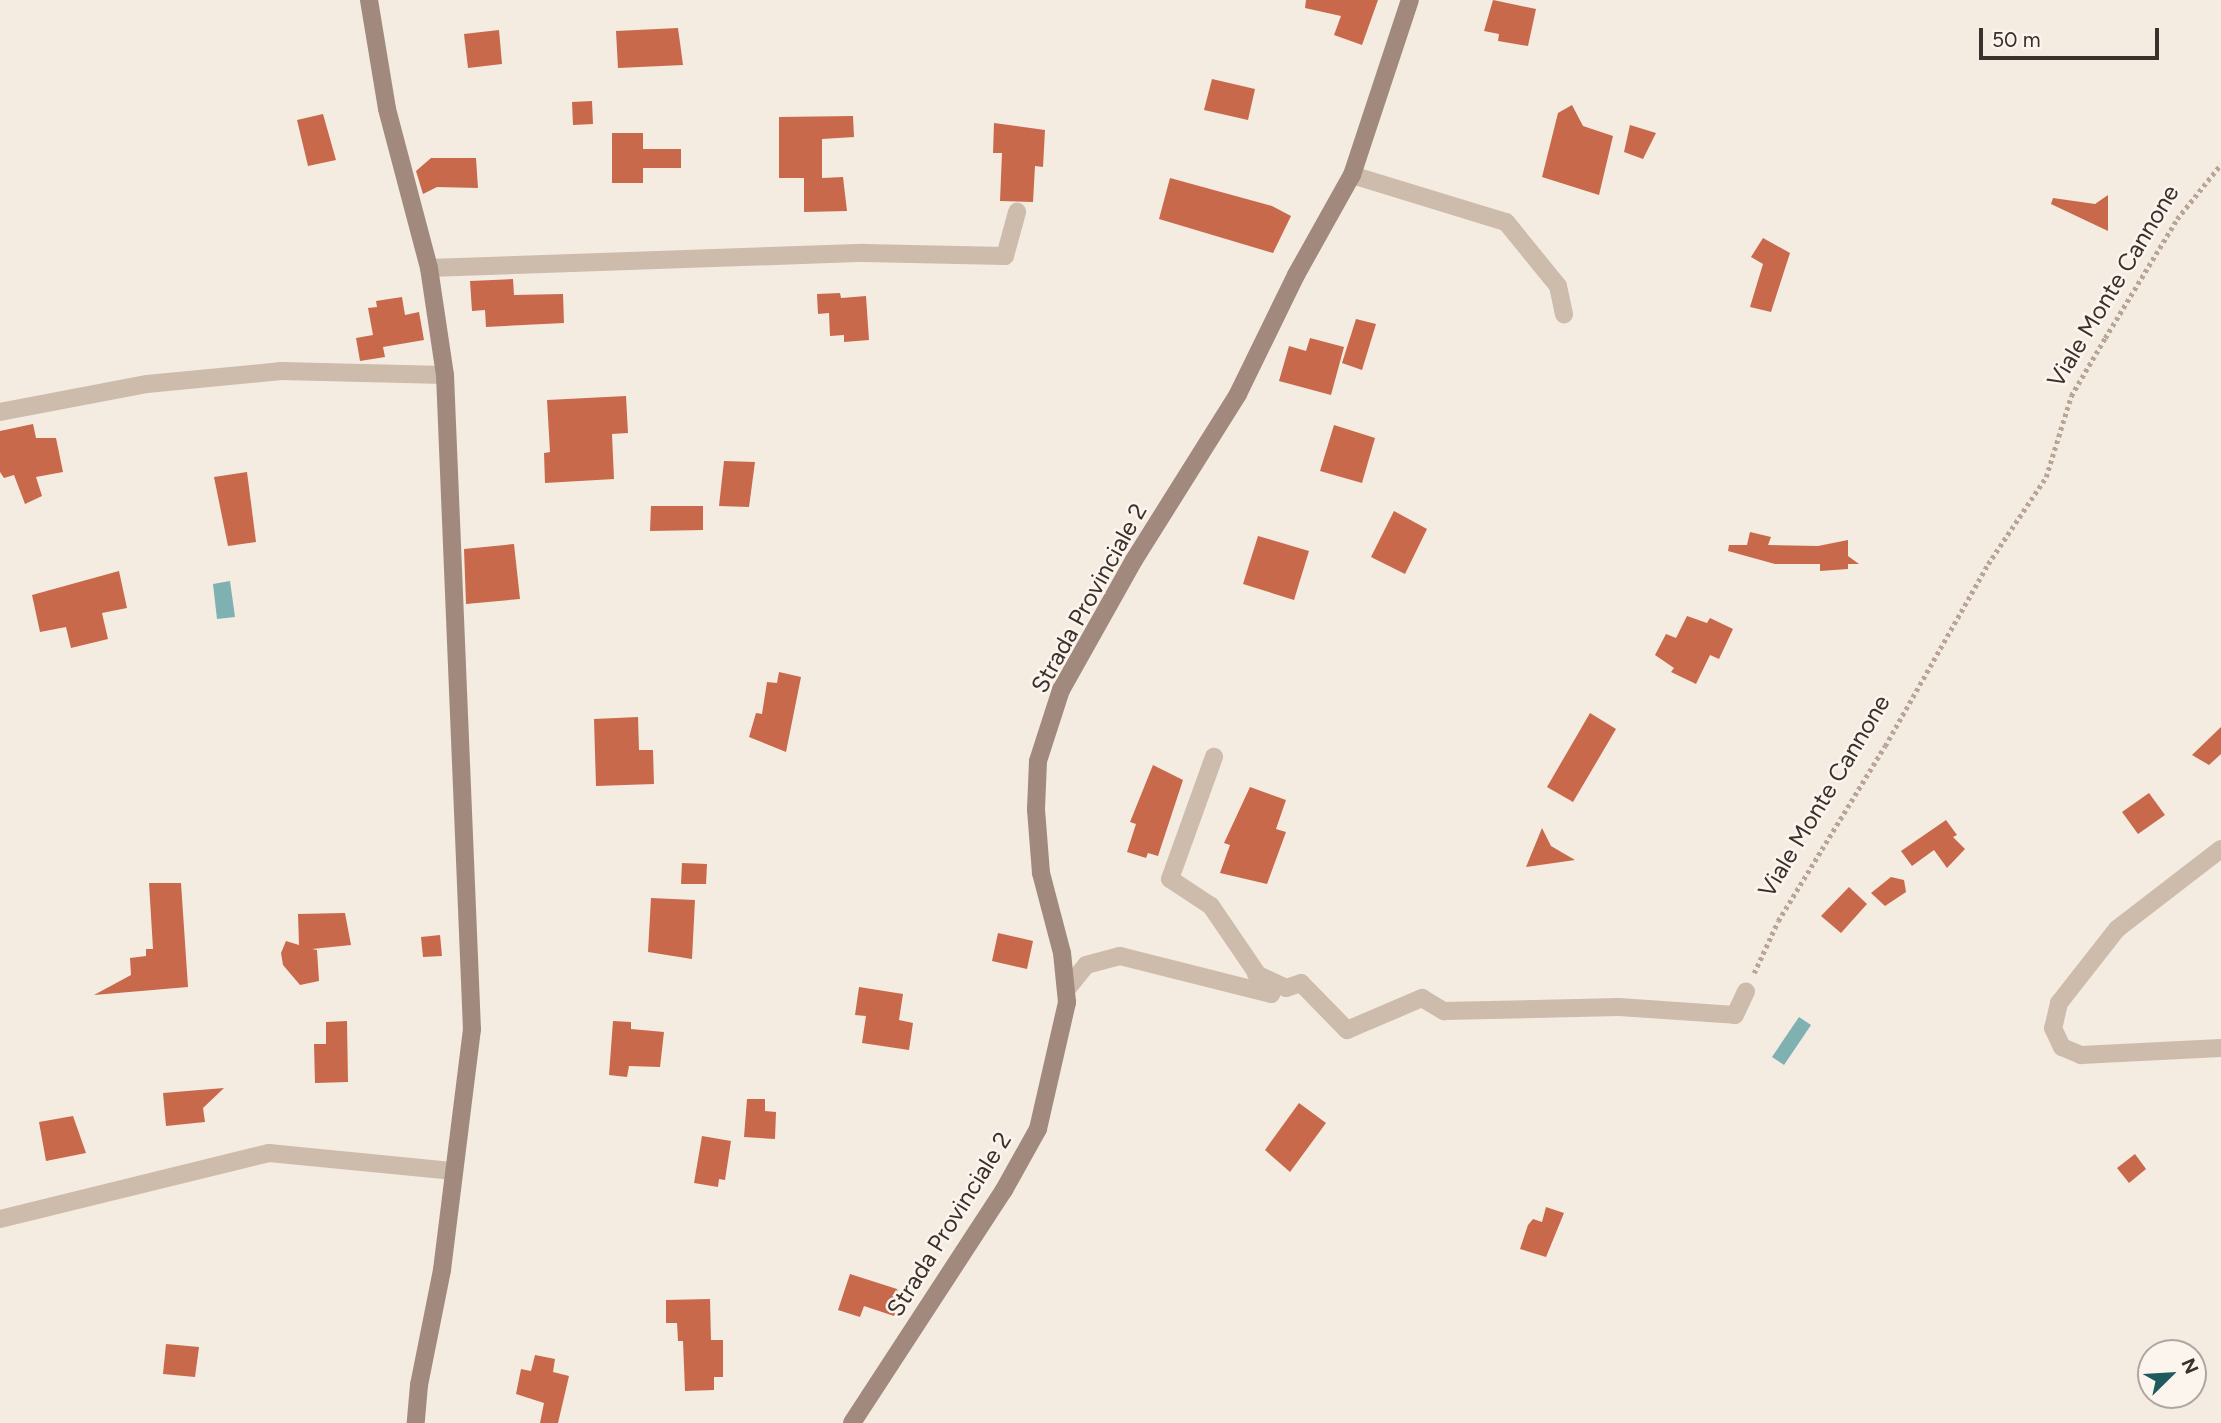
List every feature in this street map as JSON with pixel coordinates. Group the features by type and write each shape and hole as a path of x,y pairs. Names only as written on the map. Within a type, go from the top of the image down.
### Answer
{"street":[{"path":"369,0 387,109 429,268 445,375 472,1030 416,1423"},
{"name":"Strada Provinciale 2","path":"852,1423 1004,1190 1038,1129 1061,1041 1066,990 1062,953 1041,873 1036,809 1038,761 1062,690 1134,560 1238,394 1296,275 1352,174 1410,0"},
{"path":"1352,174 1506,222 1558,286 1564,314"},
{"path":"429,268 864,253 1004,256 1017,212"},
{"path":"0,412 147,384 281,371 445,375"},
{"path":"1066,990 1086,965 1120,956 1271,994 1211,906 1170,878 1214,757"},
{"path":"2221,849 2117,929 2059,1003 2053,1028 2062,1047 2081,1055 2221,1048"},
{"path":"1256,974 1286,988 1301,983 1346,1030 1422,998 1444,1012 1619,1007 1735,1015 1746,991"},
{"path":"0,1220 270,1153 454,1171"}],"path":[{"name":"Viale Monte Cannone","path":"1746,991 1778,921 1885,746 1988,564 2046,477 2071,396 2177,219 2221,164"}],"water":[{"path":"230,581 235,617 217,619 213,584"},
{"path":"1799,1017 1811,1025 1784,1065 1772,1057"}],"building":[{"path":"1306,0 1378,0 1362,45 1334,35 1341,16 1305,8"},
{"path":"1493,0 1536,9 1528,46 1498,41 1499,34 1484,31"},
{"path":"678,28 683,65 618,68 616,31"},
{"path":"499,30 502,64 468,68 464,34"},
{"path":"1212,79 1255,89 1248,120 1204,110"},
{"path":"592,101 593,124 573,125 572,102"},
{"path":"1572,105 1583,126 1613,136 1599,195 1542,177 1558,113"},
{"path":"323,114 336,160 308,166 297,120"},
{"path":"853,116 854,137 822,139 822,178 843,177 847,211 804,212 804,178 779,178 779,117"},
{"path":"994,123 1045,130 1043,167 1035,166 1033,202 1000,201 1002,153 993,153"},
{"path":"1630,125 1656,133 1643,159 1624,152"},
{"path":"612,133 643,133 643,149 681,149 681,168 643,168 643,183 612,183"},
{"path":"431,158 476,158 478,188 437,187 423,194 416,171"},
{"path":"1170,178 1272,206 1291,216 1273,253 1159,219"},
{"path":"2108,195 2108,231 2051,204 2053,198 2095,204"},
{"path":"1763,238 1790,253 1771,312 1750,307 1763,264 1751,257"},
{"path":"513,279 514,295 563,294 564,323 486,327 485,310 472,311 470,281"},
{"path":"840,293 841,298 866,296 869,340 844,342 844,335 830,336 829,313 818,314 817,294"},
{"path":"402,297 405,315 419,312 424,340 383,347 385,357 360,361 356,338 373,335 368,308 377,307 376,301"},
{"path":"1356,319 1376,324 1362,370 1342,363"},
{"path":"1310,338 1344,347 1331,395 1279,381 1289,346 1306,351"},
{"path":"626,396 628,433 612,434 614,479 545,483 544,453 550,452 547,400"},
{"path":"33,424 36,438 56,438 63,472 36,477 42,496 25,504 14,475 4,478 0,472 0,431"},
{"path":"1334,425 1375,438 1362,483 1320,471"},
{"path":"724,461 755,462 749,507 719,506"},
{"path":"247,472 256,542 228,546 214,477"},
{"path":"651,506 703,506 703,530 650,531"},
{"path":"1394,511 1427,529 1405,574 1371,557"},
{"path":"1750,532 1771,537 1768,545 1818,546 1848,540 1848,556 1859,564 1848,564 1848,569 1820,571 1820,564 1775,564 1728,551 1729,545 1747,545"},
{"path":"1258,536 1309,551 1294,600 1243,584"},
{"path":"514,544 520,599 466,604 464,549"},
{"path":"119,571 127,608 102,613 108,639 71,648 66,627 40,632 32,595"},
{"path":"1687,616 1707,623 1710,618 1733,629 1719,659 1710,655 1696,684 1671,672 1674,668 1655,655 1666,634 1676,638"},
{"path":"779,672 801,677 786,752 749,737 756,713 762,714 767,682 777,683"},
{"path":"1590,713 1616,729 1573,802 1547,787"},
{"path":"638,717 639,750 653,750 654,784 596,786 594,719"},
{"path":"2221,727 2221,754 2209,765 2192,755"},
{"path":"1153,765 1183,780 1158,856 1148,853 1146,858 1127,852 1136,824 1130,822"},
{"path":"1250,787 1286,800 1276,829 1286,832 1267,884 1220,873 1230,845 1224,843"},
{"path":"2149,793 2165,815 2138,834 2122,812"},
{"path":"1946,820 1957,835 1953,837 1965,849 1947,868 1934,850 1912,866 1901,851"},
{"path":"1542,828 1551,846 1575,860 1526,867"},
{"path":"682,863 707,864 706,884 681,884"},
{"path":"1891,877 1904,880 1906,892 1885,906 1871,893"},
{"path":"149,883 181,883 188,987 94,995 131,975 130,958 146,956 146,949 153,949"},
{"path":"1849,887 1867,904 1841,933 1821,916"},
{"path":"651,898 695,900 692,959 648,952"},
{"path":"345,913 351,945 312,949 317,950 319,981 300,985 283,965 281,953 286,941 299,945 298,914"},
{"path":"998,933 1033,941 1027,969 992,961"},
{"path":"440,935 442,956 423,957 421,937"},
{"path":"859,987 903,994 899,1020 913,1023 909,1050 862,1043 866,1016 855,1015"},
{"path":"347,1021 348,1082 315,1083 314,1044 326,1044 326,1022"},
{"path":"613,1021 631,1022 631,1029 664,1032 660,1067 629,1066 627,1077 609,1075"},
{"path":"224,1088 203,1108 205,1122 166,1126 163,1093"},
{"path":"747,1099 765,1099 765,1111 776,1112 775,1139 744,1137"},
{"path":"1299,1103 1326,1123 1290,1172 1265,1150"},
{"path":"73,1116 86,1153 46,1161 39,1122"},
{"path":"702,1136 731,1141 725,1180 719,1179 718,1187 694,1183"},
{"path":"2135,1154 2146,1169 2129,1183 2117,1168"},
{"path":"1546,1207 1564,1213 1546,1257 1520,1249 1528,1225 1533,1219 1542,1222"},
{"path":"850,1274 897,1289 900,1299 894,1316 864,1306 860,1317 838,1310"},
{"path":"710,1299 711,1340 723,1340 723,1377 714,1377 714,1390 685,1391 683,1341 678,1341 677,1323 666,1323 666,1300"},
{"path":"166,1344 199,1347 195,1377 163,1374"},
{"path":"535,1355 555,1359 553,1372 569,1376 558,1423 540,1423 544,1403 516,1394 521,1369 531,1371"}]}
